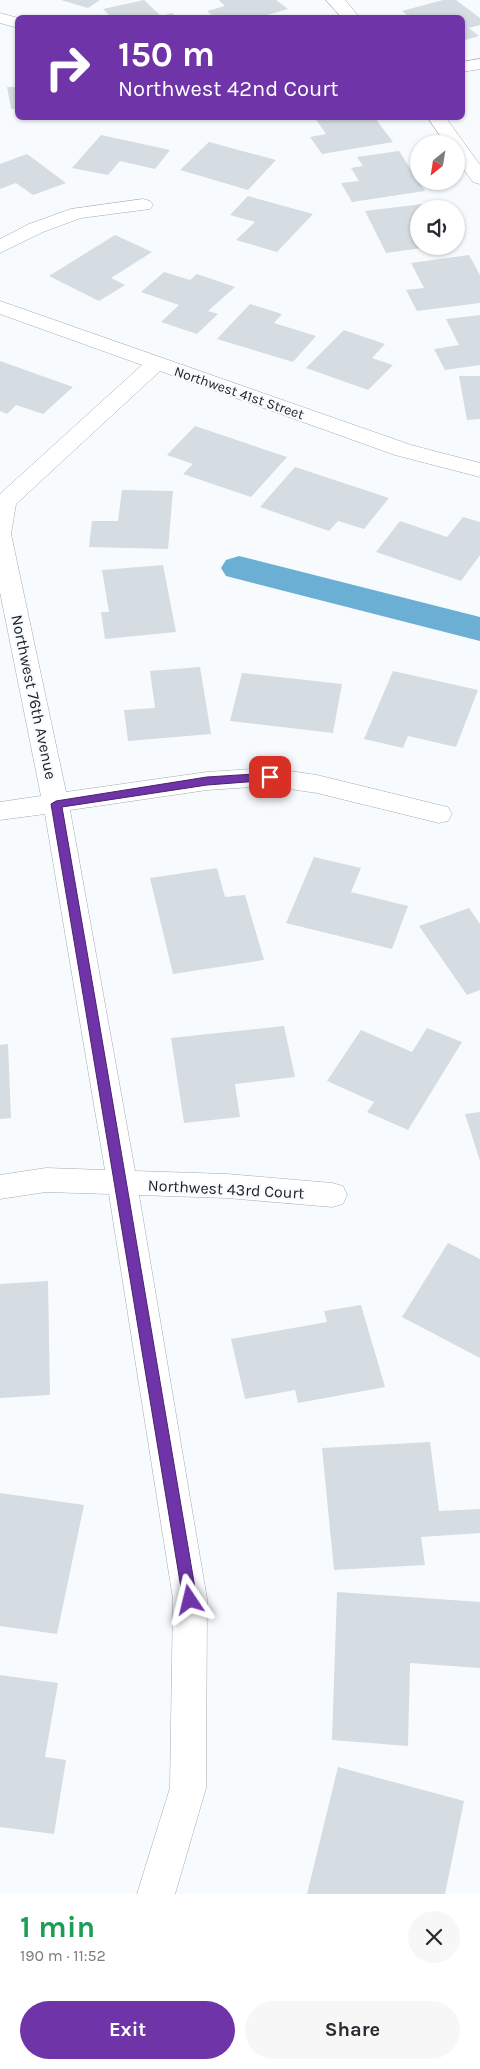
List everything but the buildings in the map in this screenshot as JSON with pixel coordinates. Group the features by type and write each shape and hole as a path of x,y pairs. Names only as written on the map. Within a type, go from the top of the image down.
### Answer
{"street":[{"path":"336,0 349,15"},
{"path":"0,18 15,22"},
{"path":"465,66 480,64"},
{"path":"438,120 449,135"},
{"path":"465,157 480,178"},
{"path":"0,247 36,228 78,213 144,205"},
{"name":"Northwest 41st Street","path":"0,308 403,450 480,470"},
{"name":"Northwest 76th Avenue","path":"155,364 6,502 0,534 56,804 122,1183 190,1600 188,1788 156,1894"},
{"path":"0,811 207,781 270,777 317,784 439,814"},
{"name":"Northwest 43rd Court","path":"0,1188 46,1180 227,1186 332,1195"}],"waterway":[{"path":"239,568 480,629"}],"route":[{"path":"190,1600 122,1183 56,804 207,781 270,777"}]}
